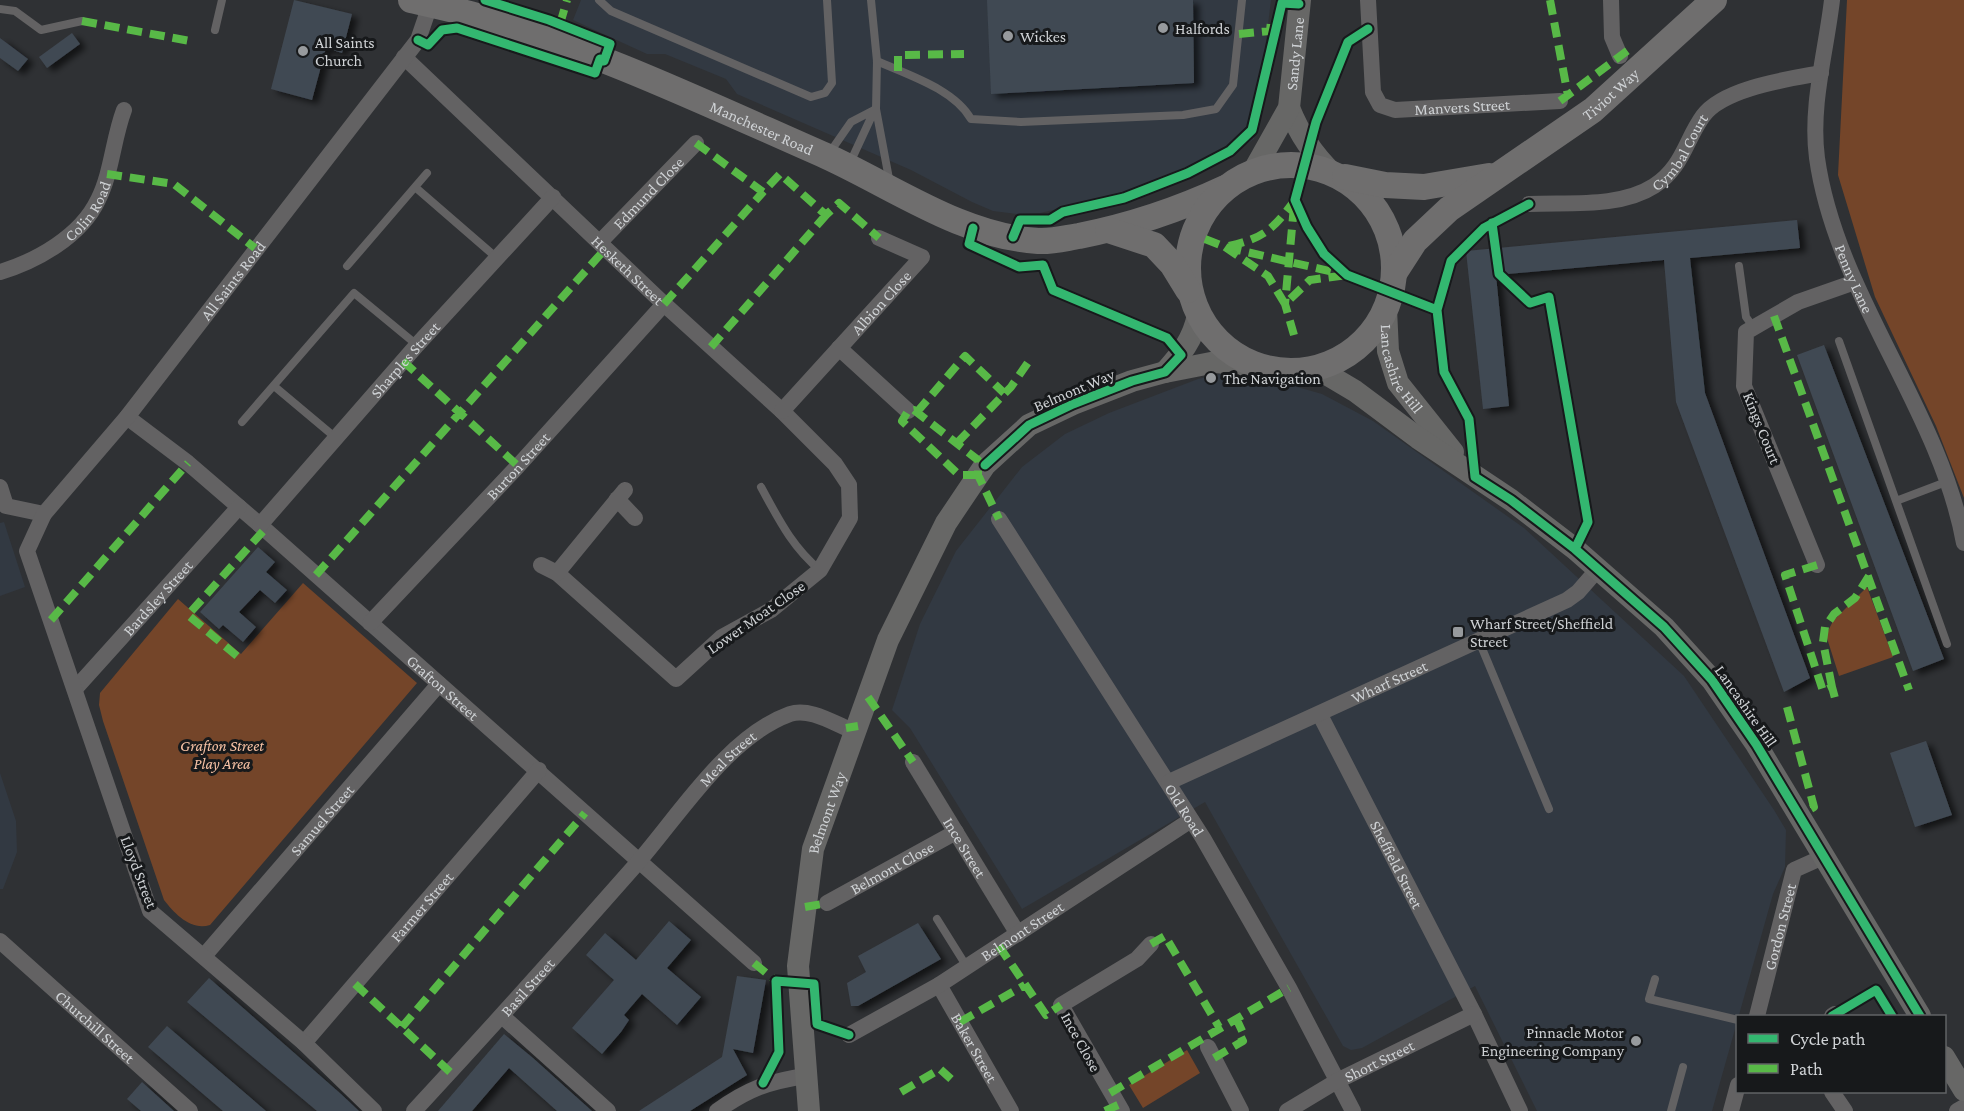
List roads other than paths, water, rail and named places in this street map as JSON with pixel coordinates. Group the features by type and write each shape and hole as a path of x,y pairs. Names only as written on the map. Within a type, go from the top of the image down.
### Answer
{"main road":[{"name":"Sandy Lane","path":"1253,172 1289,108 1300,0"},
{"name":"Tiviot Way","path":"1395,272 1423,233 1449,209 1593,110 1714,0"},
{"name":"Manchester Road","path":"421,2 480,8 555,41 647,77 838,162 973,228 1035,241 1108,230 1197,201 1225,189"},
{"name":"Sandy Lane","path":"1289,108 1306,144 1336,175"},
{"path":"1165,372 1181,355 1194,335 1194,304 1187,264 1192,235 1205,210 1225,189 1253,172 1282,165 1311,167 1336,175 1362,193 1381,216 1392,243 1395,272 1386,309 1370,336 1347,356 1318,369 1281,372 1255,366 1211,335 1194,304"},
{"name":"Tiviot Way","path":"1336,175 1385,185 1424,187 1497,175"},
{"name":"Manchester Road","path":"1108,230 1154,245 1172,264 1194,304"},
{"name":"Lancashire Hill","path":"1386,309 1388,351 1398,383 1424,419 1474,477"},
{"name":"Belmont Way","path":"809,1111 804,1076 798,966 813,849 888,640 946,523 985,465 1029,425 1083,400 1165,372 1216,362 1255,366"},
{"name":"Lancashire Hill","path":"1318,369 1355,391 1474,477 1511,500 1598,569 1664,627 1712,680 1756,744 1919,1015"},
{"path":"1946,1060 1964,1090"}],"street":[{"name":"Manvers Street","path":"1368,0 1373,92 1380,105 1395,110 1560,101"},
{"path":"1611,0 1612,37 1620,56"},
{"name":"Penny Lane","path":"1832,0 1817,105 1817,157 1827,204 1855,282 1932,445 1960,520 1964,543"},
{"name":"All Saints Road","path":"27,550 44,514 127,417 423,32 421,2"},
{"name":"Hesketh Street","path":"404,57 664,304 782,411 835,464 849,485"},
{"name":"Cymbal Court","path":"1529,204 1619,200 1654,187 1680,162 1704,114 1725,99 1767,84 1821,73"},
{"name":"Colin Road","path":"0,272 26,265 76,230 98,200 124,110"},
{"name":"Edmund Close","path":"600,242 696,143"},
{"name":"Sharples Street","path":"260,525 417,345 553,197"},
{"name":"Albion Close","path":"782,411 839,348 929,261 879,238"},
{"path":"1755,328 1798,302 1855,282"},
{"name":"Burton Street","path":"370,624 518,466 664,304"},
{"name":"Kings Court","path":"1755,328 1746,332 1744,386 1817,565"},
{"name":"Albion Close","path":"839,348 908,411"},
{"name":"Grafton Street","path":"127,417 188,462 539,770 638,862 754,963"},
{"name":"Lower Moat Close","path":"541,565 557,573 682,684 722,637 771,610 820,570 850,518 849,485"},
{"path":"0,487 6,506 44,514"},
{"path":"557,573 621,495 635,518"},
{"name":"Bardsley Street","path":"75,689 239,507"},
{"name":"Old Road","path":"999,519 1169,782 1289,988 1353,1111"},
{"name":"Lloyd Street","path":"27,550 150,911 304,1043 374,1111"},
{"name":"Wharf Street","path":"1169,782 1320,715 1567,600 1578,592 1598,569"},
{"name":"Samuel Street","path":"204,956 439,684"},
{"name":"Meal Street","path":"638,862 722,762 774,722 793,713 811,713 846,728"},
{"name":"Sheffield Street","path":"1320,715 1474,1014 1520,1111"},
{"name":"Ince Street","path":"913,762 1018,933"},
{"name":"Farmer Street","path":"304,1043 539,770"},
{"name":"Belmont Street","path":"849,1035 939,985 1191,820"},
{"name":"Belmont Close","path":"827,903 956,832"},
{"name":"Gordon Street","path":"1758,1015 1794,870 1823,857"},
{"name":"Basil Street","path":"414,1111 502,1016 638,862"},
{"name":"Churchill Street","path":"0,941 190,1111"},
{"name":"Ince Close","path":"1122,1111 1061,1005 1137,959 1151,944"},
{"name":"Baker Street","path":"939,985 1011,1111"},
{"name":"Short Street","path":"1287,1111 1337,1081 1474,1014"},
{"path":"502,1016 608,1111"},
{"path":"1208,1047 1241,1111"},
{"path":"717,1111 742,1093 763,1083 804,1076"},
{"path":"1731,1111 1736,1089"},
{"path":"1833,1093 1845,1111"},
{"path":"1957,1111 1964,1107"}],"lane":[{"path":"216,30 222,0"},
{"path":"600,0 611,11 811,97 825,93 832,84 827,0"},
{"path":"871,0 877,62 876,109 890,188"},
{"path":"877,62 926,84 964,106 971,119 1022,122 1183,115 1216,109 1233,85 1242,0"},
{"path":"0,9 15,11 41,30 82,21"},
{"path":"838,162 876,109"},
{"path":"838,162 851,122 876,109"},
{"path":"347,266 427,173"},
{"path":"415,187 497,258"},
{"path":"1738,266 1746,317 1755,328"},
{"path":"242,422 354,293 417,345"},
{"path":"1839,341 1947,644"},
{"path":"274,386 336,439"},
{"path":"1896,501 1946,483"},
{"path":"761,487 786,534 801,555 820,570"},
{"path":"1479,641 1549,809"},
{"path":"937,919 967,967"},
{"path":"1655,979 1649,999 1736,1020"},
{"path":"1671,1111 1683,1067"}],"place":[{"name":"Halfords","path":"1163,28"},
{"name":"Wickes","path":"1008,36"},
{"name":"All Saints Church","path":"303,51"},
{"name":"The Navigation","path":"1211,378"},
{"name":"Wharf Street/Sheffield Street","path":"1458,632"},
{"name":"Pinnacle Motor Engineering Company","path":"1636,1041"}],"park label":[{"name":"Grafton Street Play Area","path":"222,754"}]}
